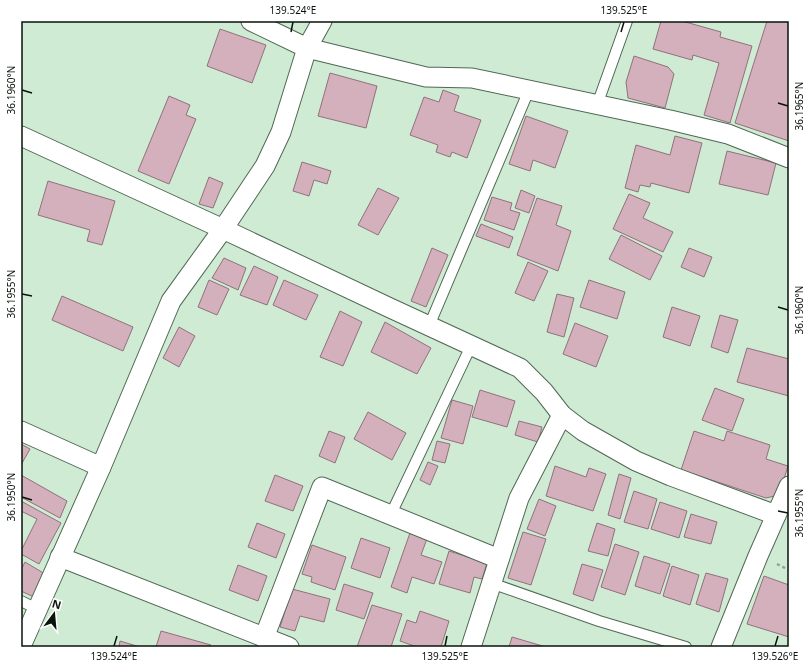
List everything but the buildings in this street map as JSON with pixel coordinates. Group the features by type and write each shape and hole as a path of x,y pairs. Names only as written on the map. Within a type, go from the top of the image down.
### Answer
{"street":[{"path":"251,21 307,48 426,77 472,78 670,120 728,134 789,158"},
{"path":"21,646 29,605 60,557 101,467 172,301 265,166 281,132 307,48 322,21"},
{"path":"21,136 520,368 544,392 562,415 583,431 636,461 671,476 776,515"},
{"path":"471,647 519,498 562,415"},
{"path":"21,430 101,467"},
{"path":"264,638 322,486 499,559"},
{"path":"721,647 758,556 789,486"},
{"path":"60,557 289,647"}],"lane":[{"path":"597,104 628,21"},
{"path":"429,326 529,90"},
{"path":"391,514 471,346"},
{"path":"491,583 599,621 686,647"}]}
